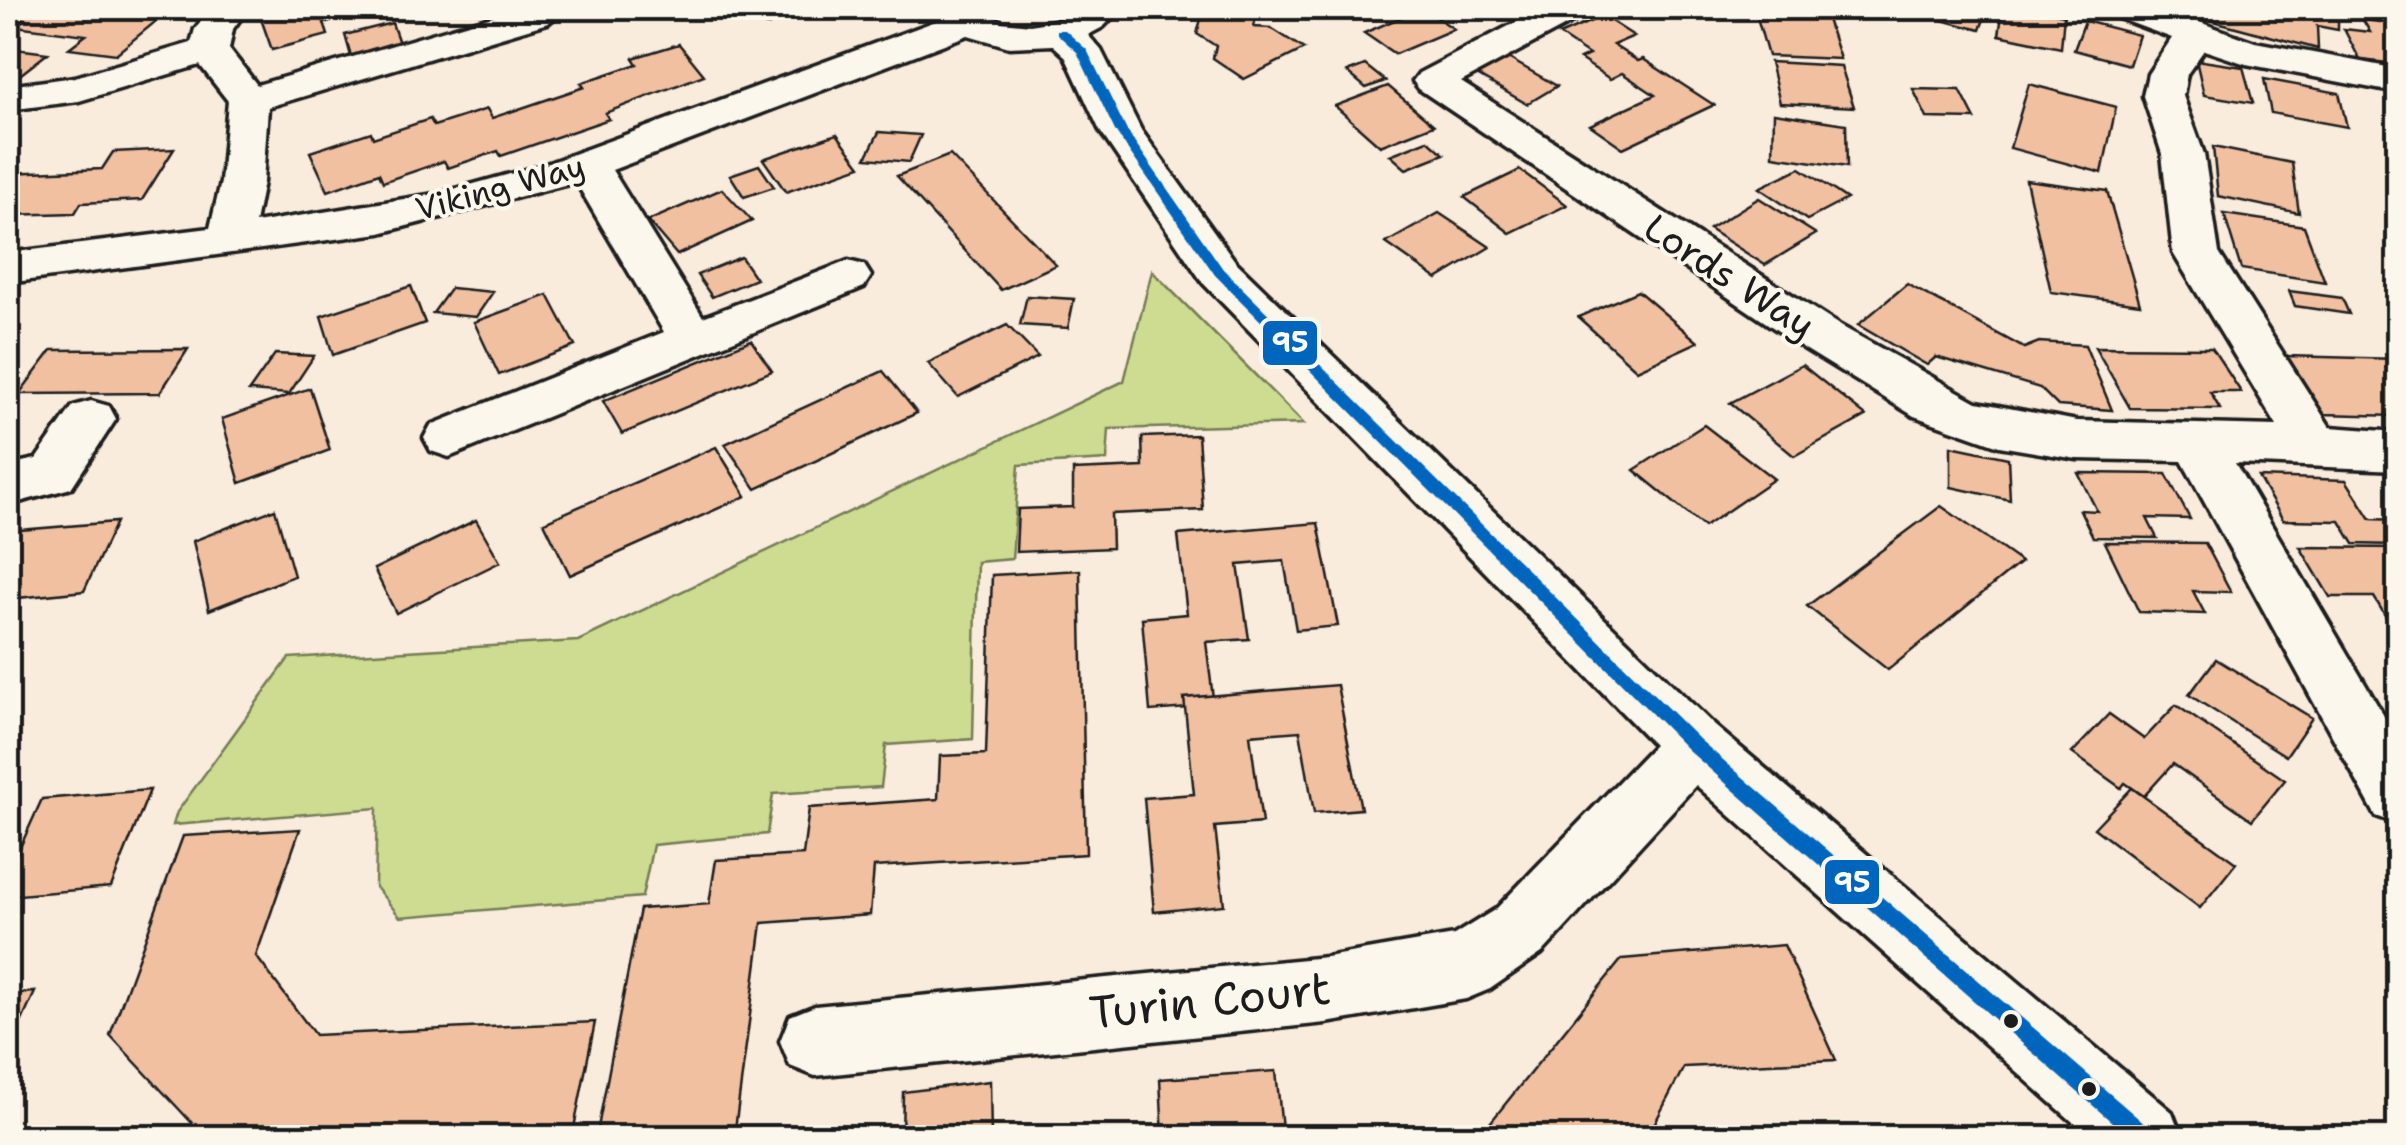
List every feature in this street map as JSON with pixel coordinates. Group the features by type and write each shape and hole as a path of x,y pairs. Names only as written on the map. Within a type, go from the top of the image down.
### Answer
{"street":[{"path":"209,50 214,29 229,8"},
{"path":"248,100 535,15 547,8"},
{"name":"Lords Way","path":"1571,8 1433,81 1822,336 1932,403 1999,427 2077,440 2398,451"},
{"path":"2126,8 2246,52 2398,81"},
{"path":"965,14 1011,34 1082,20 1082,50 1120,131 1219,272 1694,745 2146,1138"},
{"name":"Viking Way","path":"8,268 230,238 334,229 499,192 587,165 868,56 965,14"},
{"path":"2198,33 2173,60 2164,76 2161,98 2184,154 2188,226 2196,254 2315,446"},
{"path":"8,98 79,89 209,50"},
{"path":"209,50 248,100 242,182 230,238"},
{"path":"587,165 693,340"},
{"path":"449,438 848,276"},
{"path":"8,485 53,474 91,419"},
{"path":"2200,446 2398,796"},
{"name":"Turin Court","path":"815,1042 1326,990 1466,966 1519,932 1694,745"}],"green space":[{"path":"1152,271 1304,424 1109,429 1107,460 1019,465 1012,559 977,562 973,739 886,745 881,787 773,794 767,834 653,845 642,897 400,917 375,886 377,808 173,825 177,812 289,658 578,641 1124,381"}],"building":[{"path":"8,8 127,8 120,13 160,18 116,54 69,48 86,35 15,26 25,19 8,17"},
{"path":"291,8 381,8 324,23 328,35 272,50 260,16"},
{"path":"729,8 781,8 769,25 720,20"},
{"path":"1191,8 1257,8 1254,27 1271,28 1304,49 1244,79 1213,58 1216,46 1197,34 1202,15"},
{"path":"1423,8 1454,29 1395,54 1364,33"},
{"path":"1988,8 1980,30 1907,11"},
{"path":"2003,8 2030,8 2064,15 2061,48 1999,35"},
{"path":"2206,8 2293,8 2338,17 2338,30 2317,26 2318,49 2206,19"},
{"path":"1755,10 1825,13 1840,59 1768,56"},
{"path":"1603,16 1634,36 1613,45 1638,61 1643,59 1714,105 1623,148 1590,125 1655,95 1622,73 1610,79 1580,59 1589,55 1559,35"},
{"path":"2363,20 2389,23 2398,39 2398,64 2360,60 2344,29 2370,32"},
{"path":"2085,21 2139,35 2129,65 2074,50"},
{"path":"392,23 399,43 351,56 345,35"},
{"path":"679,44 704,75 605,113 609,119 501,156 498,151 448,168 444,161 383,182 379,173 328,191 310,152 371,132 373,138 430,119 434,126 487,109 492,118 584,87 581,83 637,64 633,58"},
{"path":"8,48 48,53 16,78 8,77"},
{"path":"1508,58 1557,86 1527,104 1477,75"},
{"path":"2196,60 2243,67 2253,103 2204,95"},
{"path":"1770,62 1841,66 1854,107 1780,103"},
{"path":"1365,65 1385,81 1366,88 1347,72"},
{"path":"2264,79 2339,93 2347,127 2271,113"},
{"path":"2029,84 2116,107 2102,173 2010,148"},
{"path":"1388,86 1434,125 1380,146 1335,106"},
{"path":"1913,89 1960,90 1975,119 1927,118"},
{"path":"1774,113 1846,124 1847,167 1773,156"},
{"path":"879,132 921,135 909,162 866,158"},
{"path":"837,134 861,166 786,192 763,159"},
{"path":"1428,140 1444,154 1406,169 1390,155"},
{"path":"2213,147 2292,163 2299,213 2218,196"},
{"path":"174,149 142,200 81,203 75,213 8,215 8,173 102,169 113,152"},
{"path":"950,155 1056,265 1001,290 897,176"},
{"path":"759,165 774,187 744,197 730,175"},
{"path":"1800,168 1847,199 1807,220 1759,188"},
{"path":"1520,170 1567,205 1510,233 1464,197"},
{"path":"2026,180 2107,191 2140,304 2051,292"},
{"path":"722,189 752,221 677,255 648,221"},
{"path":"1759,198 1816,234 1765,265 1709,229"},
{"path":"1439,213 1490,247 1437,279 1386,243"},
{"path":"2224,214 2304,226 2325,282 2241,269"},
{"path":"741,257 756,279 712,297 697,275"},
{"path":"1907,284 2024,348 2039,342 2085,345 2112,410 2058,406 2040,388 1936,357 1927,365 1858,325"},
{"path":"411,286 425,323 333,355 321,316"},
{"path":"451,288 493,292 476,317 433,313"},
{"path":"1638,291 1698,342 1637,370 1578,317"},
{"path":"2289,291 2342,298 2349,314 2295,306"},
{"path":"548,295 575,346 499,375 474,322"},
{"path":"1027,296 1074,299 1068,328 1020,325"},
{"path":"1007,325 1038,357 958,397 928,363"},
{"path":"751,340 772,371 622,434 603,401"},
{"path":"2095,347 2212,348 2241,392 2210,392 2220,409 2130,408"},
{"path":"188,349 160,393 19,394 52,350"},
{"path":"275,354 314,356 289,394 249,391"},
{"path":"2285,356 2398,359 2398,416 2322,414"},
{"path":"1802,365 1866,416 1794,456 1730,403"},
{"path":"883,371 917,413 756,489 725,444"},
{"path":"310,388 330,450 240,483 222,419"},
{"path":"1704,425 1774,479 1704,527 1634,470"},
{"path":"1198,435 1203,510 1111,514 1112,548 1016,552 1018,509 1073,507 1073,470 1143,467 1142,437"},
{"path":"1951,446 2008,458 2010,500 1951,487"},
{"path":"716,447 746,496 570,575 544,522"},
{"path":"2078,473 2166,474 2190,519 2147,518 2157,538 2093,537 2080,510 2097,511"},
{"path":"2258,477 2346,480 2371,519 2397,520 2398,545 2354,544 2340,521 2283,520"},
{"path":"1941,506 2021,562 1888,670 1807,606"},
{"path":"275,509 294,576 209,610 193,541"},
{"path":"476,520 500,562 396,613 374,569"},
{"path":"116,522 84,591 8,599 8,531"},
{"path":"1318,523 1338,626 1296,630 1284,561 1238,565 1249,639 1206,642 1214,706 1150,711 1142,618 1187,614 1178,535"},
{"path":"2105,542 2205,543 2231,592 2193,591 2205,614 2139,612"},
{"path":"2300,547 2398,548 2398,622 2389,622 2374,597 2330,597"},
{"path":"1080,570 1086,854 874,867 870,915 762,923 734,1137 596,1138 640,909 709,904 716,860 803,855 809,808 938,799 940,756 986,754 992,575"},
{"path":"2216,659 2312,718 2286,756 2189,695"},
{"path":"1337,685 1361,809 1314,813 1300,731 1250,735 1262,823 1215,827 1224,905 1154,912 1144,798 1194,794 1184,698"},
{"path":"2398,695 2398,728 2381,717"},
{"path":"2176,705 2285,780 2252,820 2173,764 2144,796 2125,783 2121,788 2072,753 2109,714 2144,739"},
{"path":"2132,788 2236,863 2200,908 2094,828"},
{"path":"150,790 111,887 8,896 8,874 42,799"},
{"path":"300,829 256,956 315,1035 595,1022 572,1138 206,1138 110,1035 183,836"},
{"path":"1784,945 1836,1060 1684,1067 1647,1138 1493,1138 1490,1123 1622,959"},
{"path":"35,992 8,1052 8,994"},
{"path":"1276,1071 1283,1138 1163,1138 1160,1079"},
{"path":"990,1081 991,1138 902,1138 903,1092"}],"transit line":[{"name":"95","path":"1061,32 1082,50 1121,131 1219,272 1694,745 2146,1138"}]}
